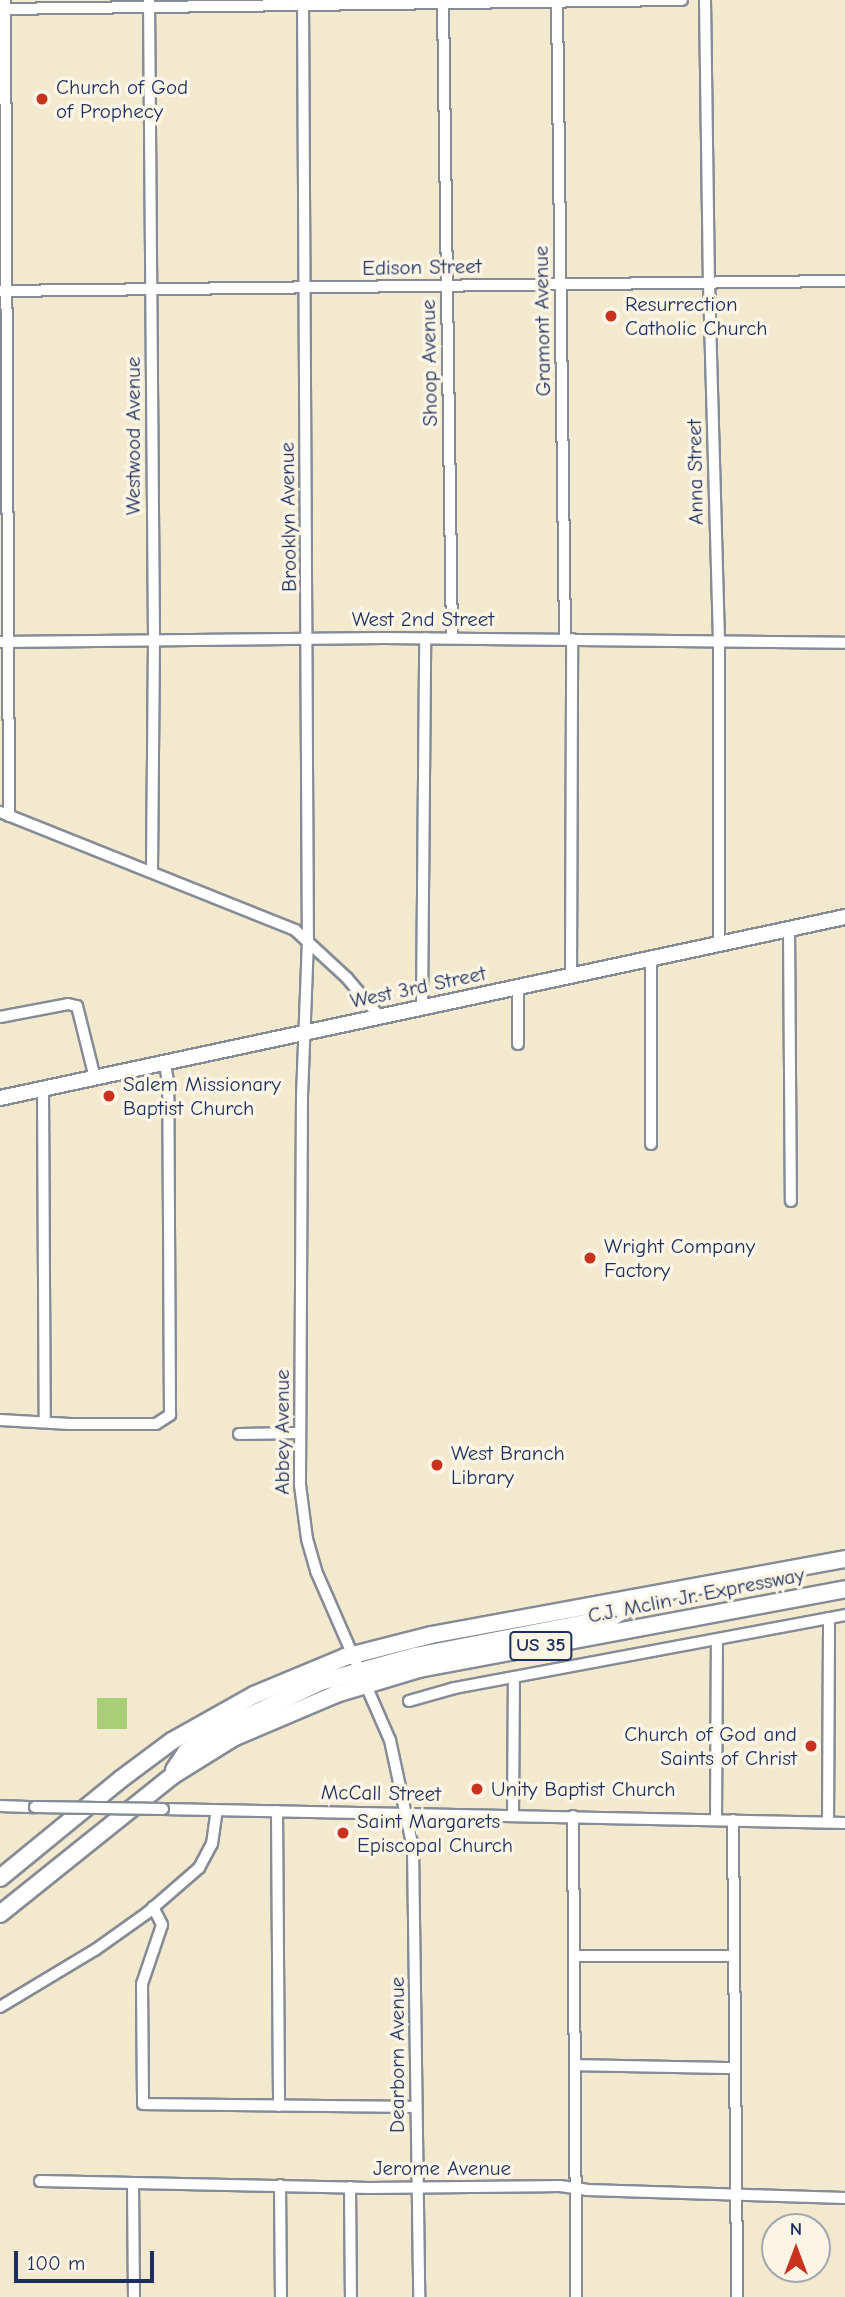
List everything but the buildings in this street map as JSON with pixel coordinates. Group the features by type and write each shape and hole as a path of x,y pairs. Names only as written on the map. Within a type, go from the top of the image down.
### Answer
{"highway":[{"name":"C.J. Mclin Jr. Expressway","path":"0,1878 173,1741 288,1679 352,1655 431,1635 845,1559"},
{"name":"C.J. Mclin Jr. Expressway","path":"362,1677 431,1667 845,1589"},
{"path":"0,1914 172,1776 186,1752 228,1725 320,1682 362,1677 415,1656 611,1618 650,1594"}],"main road":[{"name":"West 3rd Street","path":"0,1098 845,917"}],"street":[{"path":"380,1017 347,978 295,930 5,814 3,6 682,0"},
{"name":"Anna Street","path":"705,0 709,283 719,641 719,944"},
{"name":"Brooklyn Avenue","path":"303,2 309,638 308,940 304,1033"},
{"name":"Gramont Avenue","path":"557,2 568,639 570,976"},
{"name":"Westwood Avenue","path":"149,3 154,640 152,871"},
{"name":"Shoop Avenue","path":"443,3 452,638"},
{"name":"Edison Street","path":"4,291 845,281"},
{"path":"422,1008 425,638"},
{"name":"West 2nd Street","path":"5,642 452,638 845,643"},
{"path":"789,929 791,1201"},
{"path":"650,958 650,1144"},
{"path":"518,987 518,1044"},
{"path":"0,1017 68,1004 77,1006 95,1078"},
{"name":"Abbey Avenue","path":"304,1033 299,1433 300,1485 307,1539 327,1600 390,1741 407,1812"},
{"path":"0,1420 70,1424 156,1424 167,1420 171,1409 171,1257 168,1082 165,1063"},
{"path":"43,1089 45,1421"},
{"path":"239,1434 299,1433"},
{"path":"409,1702 514,1677 845,1615"},
{"path":"828,1822 829,1618"},
{"path":"716,1820 717,1640"},
{"path":"513,1815 514,1677"},
{"name":"McCall Street","path":"0,1806 407,1812 845,1823"},
{"path":"0,2007 95,1950 153,1907 199,1868 212,1844 217,1810"},
{"path":"277,1811 279,2106"},
{"name":"Dearborn Avenue","path":"407,1812 415,1885 419,2297"},
{"path":"573,1816 576,2297"},
{"path":"733,1820 737,2297"},
{"path":"153,1907 162,1925 142,1984 143,2104 416,2106"},
{"path":"574,1956 734,1956"},
{"path":"575,2065 734,2067"},
{"name":"Jerome Avenue","path":"40,2181 575,2189 845,2198"},
{"path":"133,2183 134,2297"},
{"path":"280,2185 281,2297"},
{"path":"350,2187 351,2297"}],"green space":[{"path":"97,1698 127,1698 127,1729 97,1729"}],"place":[{"name":"Church of God of Prophecy","path":"42,99"},
{"name":"Resurrection Catholic Church","path":"611,316"},
{"name":"Salem Missionary Baptist Church","path":"109,1096"},
{"name":"Wright Company Factory","path":"590,1258"},
{"name":"West Branch Library","path":"437,1465"},
{"name":"Church of God and Saints of Christ","path":"811,1746"},
{"name":"Unity Baptist Church","path":"477,1789"},
{"name":"Saint Margarets Episcopal Church","path":"343,1833"}]}
